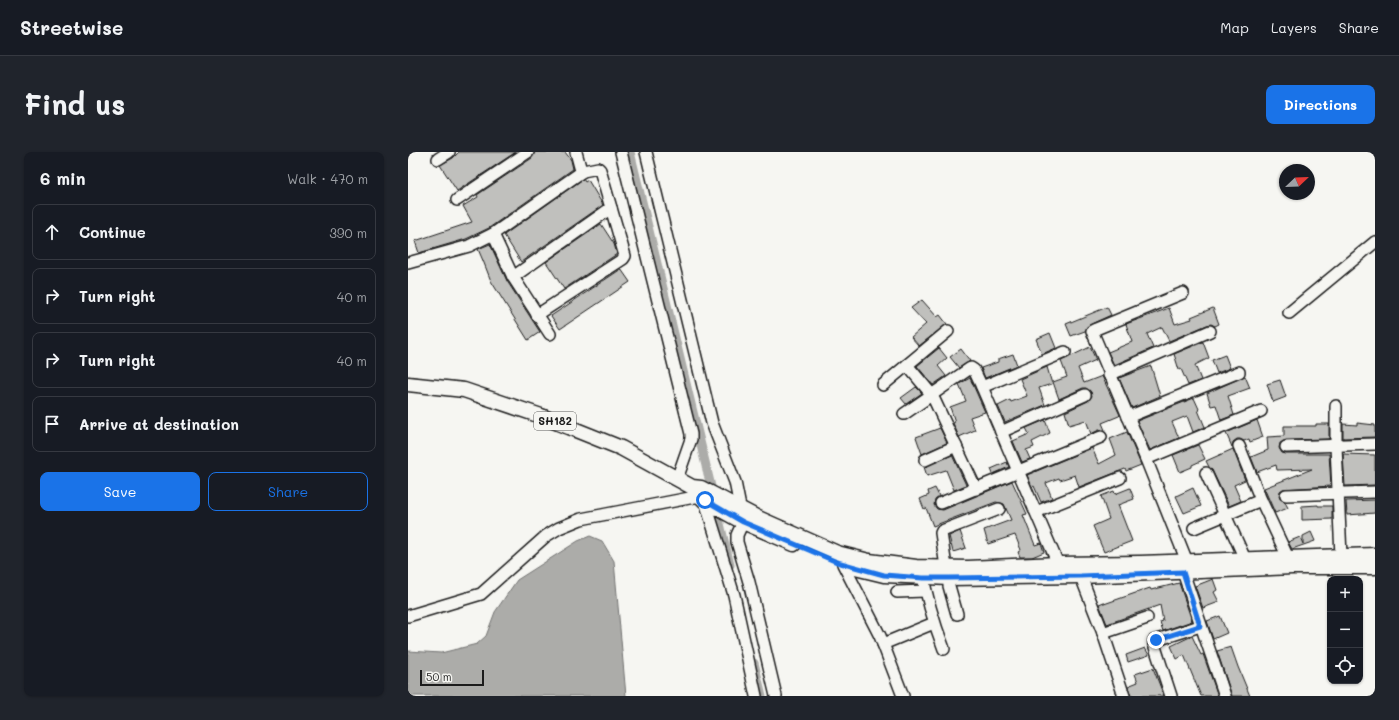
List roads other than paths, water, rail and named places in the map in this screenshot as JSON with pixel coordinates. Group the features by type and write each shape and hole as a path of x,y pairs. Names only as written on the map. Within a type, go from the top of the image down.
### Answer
{"main road":[{"name":"SH182","path":"408,384 464,390 541,416 621,448 737,514 843,564 858,563"},
{"name":"SH182","path":"703,496 725,500 737,514 758,518 884,575 923,579 968,568 1058,564 1079,570"},
{"name":"SH182","path":"948,572 1187,568 1291,562 1341,556 1375,555"},
{"name":"SH182","path":"1187,568 1245,559 1375,567"}],"street":[{"path":"438,159 448,152"},
{"path":"457,200 528,152"},
{"path":"576,152 580,167 583,171"},
{"path":"621,152 692,439 677,479"},
{"path":"646,152 712,423 734,476 737,514 737,542 776,696"},
{"path":"408,263 469,246 494,234 583,171 598,168 625,256 623,259 537,315"},
{"path":"513,277 611,208"},
{"path":"494,234 513,277 550,334"},
{"path":"1288,313 1375,242"},
{"path":"1183,293 1092,331 1109,375 1146,459 1187,568 1200,626 1225,696"},
{"path":"883,385 948,331"},
{"path":"1109,375 1210,331"},
{"path":"982,387 1065,352"},
{"path":"907,365 932,395 976,489"},
{"path":"904,414 972,368 982,387 1058,564"},
{"path":"1128,417 1239,372"},
{"path":"1001,432 1085,395"},
{"path":"1336,406 1336,446 1341,556"},
{"path":"1146,459 1261,411"},
{"path":"941,503 1101,437"},
{"path":"1286,447 1375,444"},
{"path":"925,460 956,446"},
{"path":"1239,446 1261,500 1291,562"},
{"path":"1206,473 1245,559"},
{"path":"1036,512 1120,478"},
{"path":"1286,495 1338,492 1375,492"},
{"path":"408,616 481,594 546,536 572,522 703,496 734,594 756,696"},
{"path":"1194,528 1261,500"},
{"path":"957,614 949,586 941,533 942,531 999,509"},
{"path":"843,564 883,644 903,696"},
{"path":"1079,570 1103,633 1124,696"},
{"path":"897,592 923,579 934,623 944,649"},
{"path":"1103,633 1148,618"},
{"path":"883,644 934,623"},
{"path":"1171,696 1154,641 1200,626"}],"waterway":[{"path":"630,152 730,565"},
{"path":"754,663 762,696"}]}
